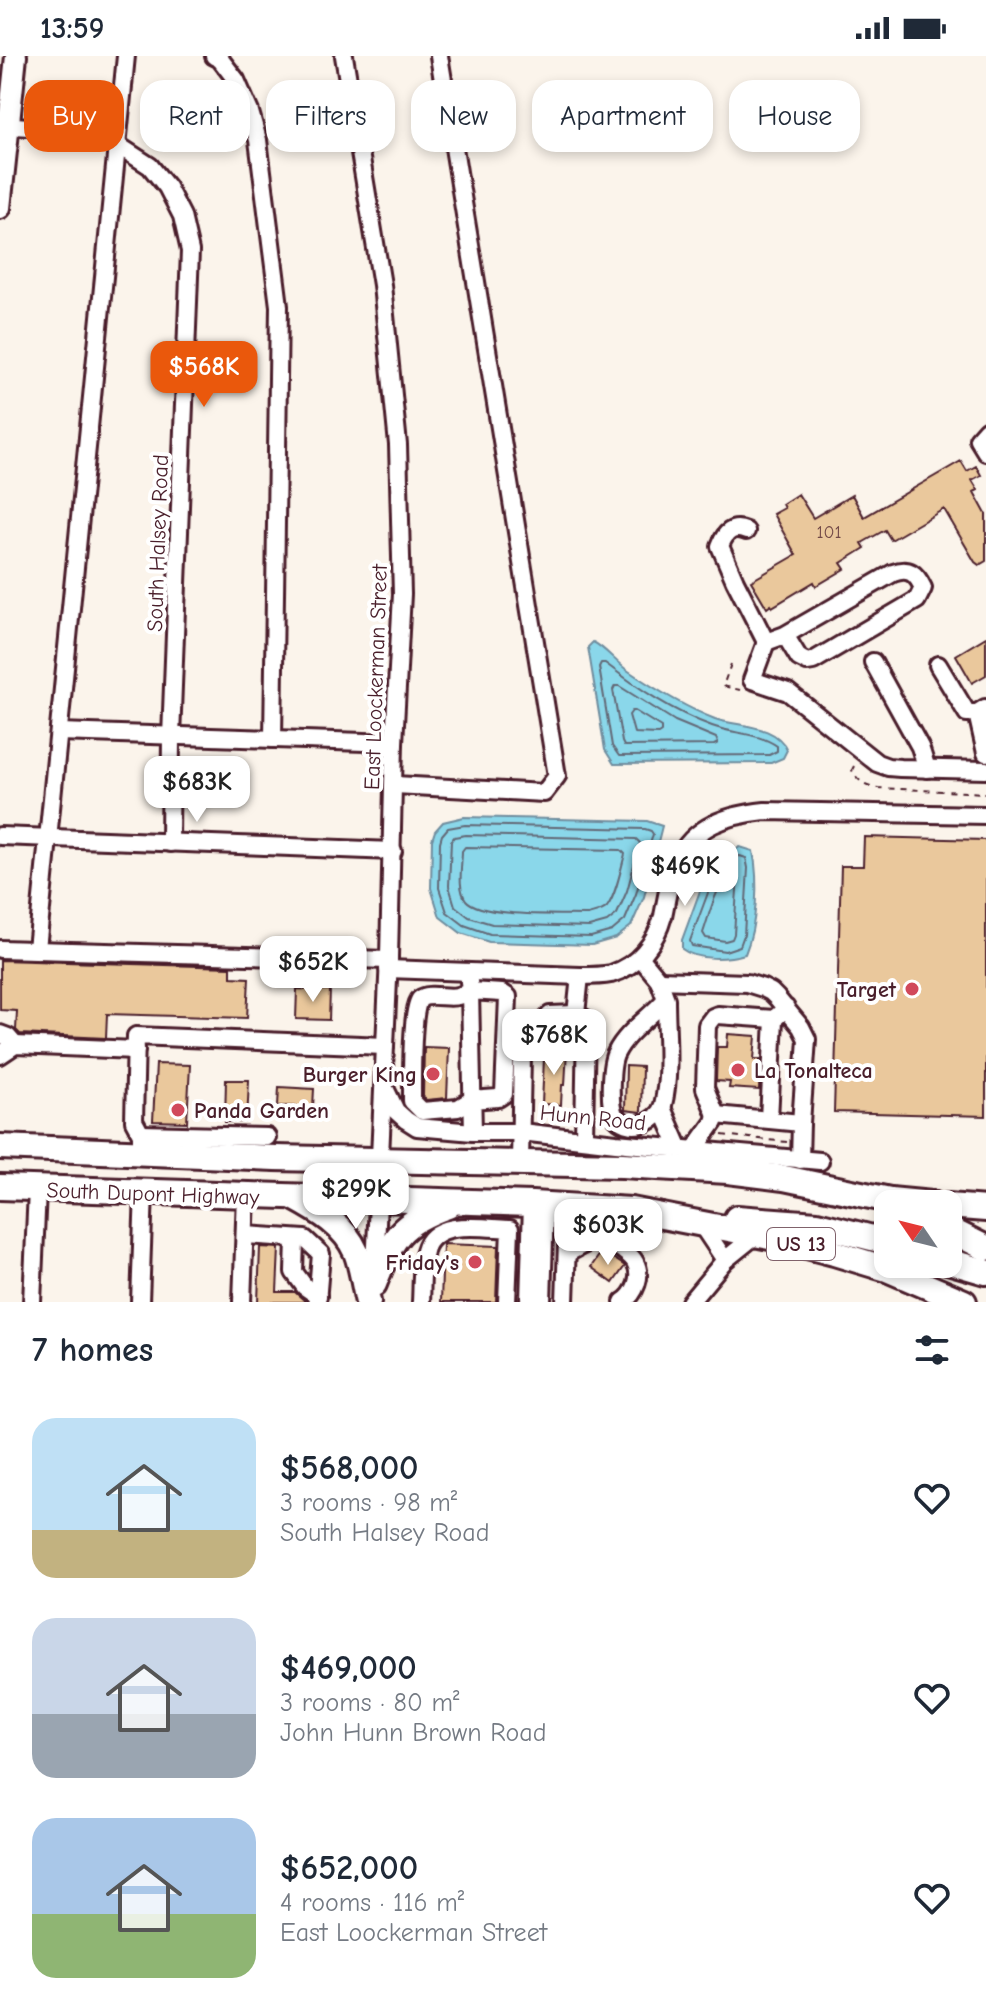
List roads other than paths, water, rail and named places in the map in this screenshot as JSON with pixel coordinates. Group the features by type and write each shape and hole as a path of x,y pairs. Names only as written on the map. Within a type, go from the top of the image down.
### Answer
{"highway":[{"name":"South Dupont Highway","path":"0,1147 141,1143 379,1161 622,1165 728,1171 784,1178 874,1198"},
{"name":"South Dupont Highway","path":"0,1187 628,1210 834,1253 874,1265 955,1300"},
{"path":"293,1197 322,1213 349,1240 357,1253 372,1296"},
{"path":"372,1296 382,1263 402,1230 421,1216 458,1202"},
{"path":"962,1207 986,1209"},
{"path":"628,1210 817,1224 874,1238"},
{"path":"962,1236 986,1248"},
{"path":"962,1265 986,1272"}],"main road":[{"path":"0,208 4,125 16,56"}],"street":[{"path":"123,80 126,56"},
{"path":"214,56 236,80 258,140 279,306 273,739"},
{"name":"East Loockerman Street","path":"344,56 382,285 398,445 402,594 394,743 389,964 372,1296"},
{"path":"395,785 544,793 557,776 439,56"},
{"name":"South Halsey Road","path":"4,125 24,126"},
{"name":"South Halsey Road","path":"124,149 150,166 167,187 182,216 190,251 171,737 170,843"},
{"path":"37,949 115,152"},
{"path":"986,430 978,439 986,452"},
{"path":"746,531 739,528 729,531 720,546 766,642 752,680 788,692 877,763 888,767 986,770"},
{"path":"766,642 785,635 903,569 912,572 923,588 917,600 813,661 799,658 785,635"},
{"path":"873,662 920,747 927,769"},
{"path":"938,665 967,713 981,710 986,753"},
{"path":"59,732 394,743"},
{"path":"0,949 389,964 468,972 580,976 611,973 640,957 657,932 677,861 686,846 699,834 728,817 765,811 986,815"},
{"path":"0,836 393,851"},
{"path":"640,957 659,980 666,999 666,1080 662,1108 654,1119 644,1124 629,1125 613,1113 611,1085 614,1056 627,1037 666,999"},
{"path":"468,972 473,1132"},
{"path":"580,976 584,1139"},
{"path":"659,980 747,983 771,992 780,1013 769,1119"},
{"path":"470,991 502,993 508,997 504,1094 498,1098 471,1100 458,1108 422,1111 412,1101 411,1060 418,1002 421,998 457,997 470,991"},
{"path":"662,1108 687,1149 714,1122 716,1115 705,1088 707,1025 718,1015 780,1013 801,1027 807,1039 800,1160"},
{"path":"520,1163 522,1055 529,1040 550,1015 581,1017"},
{"path":"0,1034 15,1045"},
{"path":"267,1137 141,1143 134,1121 136,1036 385,1046"},
{"path":"0,1055 15,1045 136,1050"},
{"name":"Hunn Road","path":"383,1084 396,1111 417,1127 521,1132 820,1161"},
{"path":"716,1115 801,1123"},
{"path":"32,1302 37,1190"},
{"path":"140,1302 144,1191"},
{"path":"242,1302 246,1195"},
{"path":"545,1205 566,1229 565,1302"},
{"path":"529,1302 545,1205"},
{"path":"542,1302 545,1205"},
{"path":"607,1241 628,1210"},
{"path":"701,1224 725,1260"},
{"path":"421,1302 425,1250 431,1239 449,1228 510,1229 507,1302"},
{"path":"245,1235 305,1239 321,1254 317,1299"},
{"path":"690,1302 725,1260 756,1235"},
{"path":"295,1239 294,1272 317,1299"},
{"path":"568,1253 593,1240 603,1239 633,1258 637,1264 637,1284 623,1302"}],"water":[{"path":"593,642 627,670 681,703 715,719 774,735 787,750 783,758 771,763 614,764 605,750 588,647"},
{"path":"464,817 647,821 662,826 644,897 631,926 616,938 592,945 489,942 461,933 440,917 431,888 432,840 443,822"},
{"path":"740,847 753,851 756,876 756,903 745,954 713,958 688,953 682,949 682,940 708,869"}],"place":[{"name":"Target","path":"912,989"},
{"name":"La Tonalteca","path":"738,1070"},
{"name":"Burger King","path":"433,1074"},
{"name":"Panda Garden","path":"178,1110"},
{"name":"Friday's","path":"475,1262"}]}
